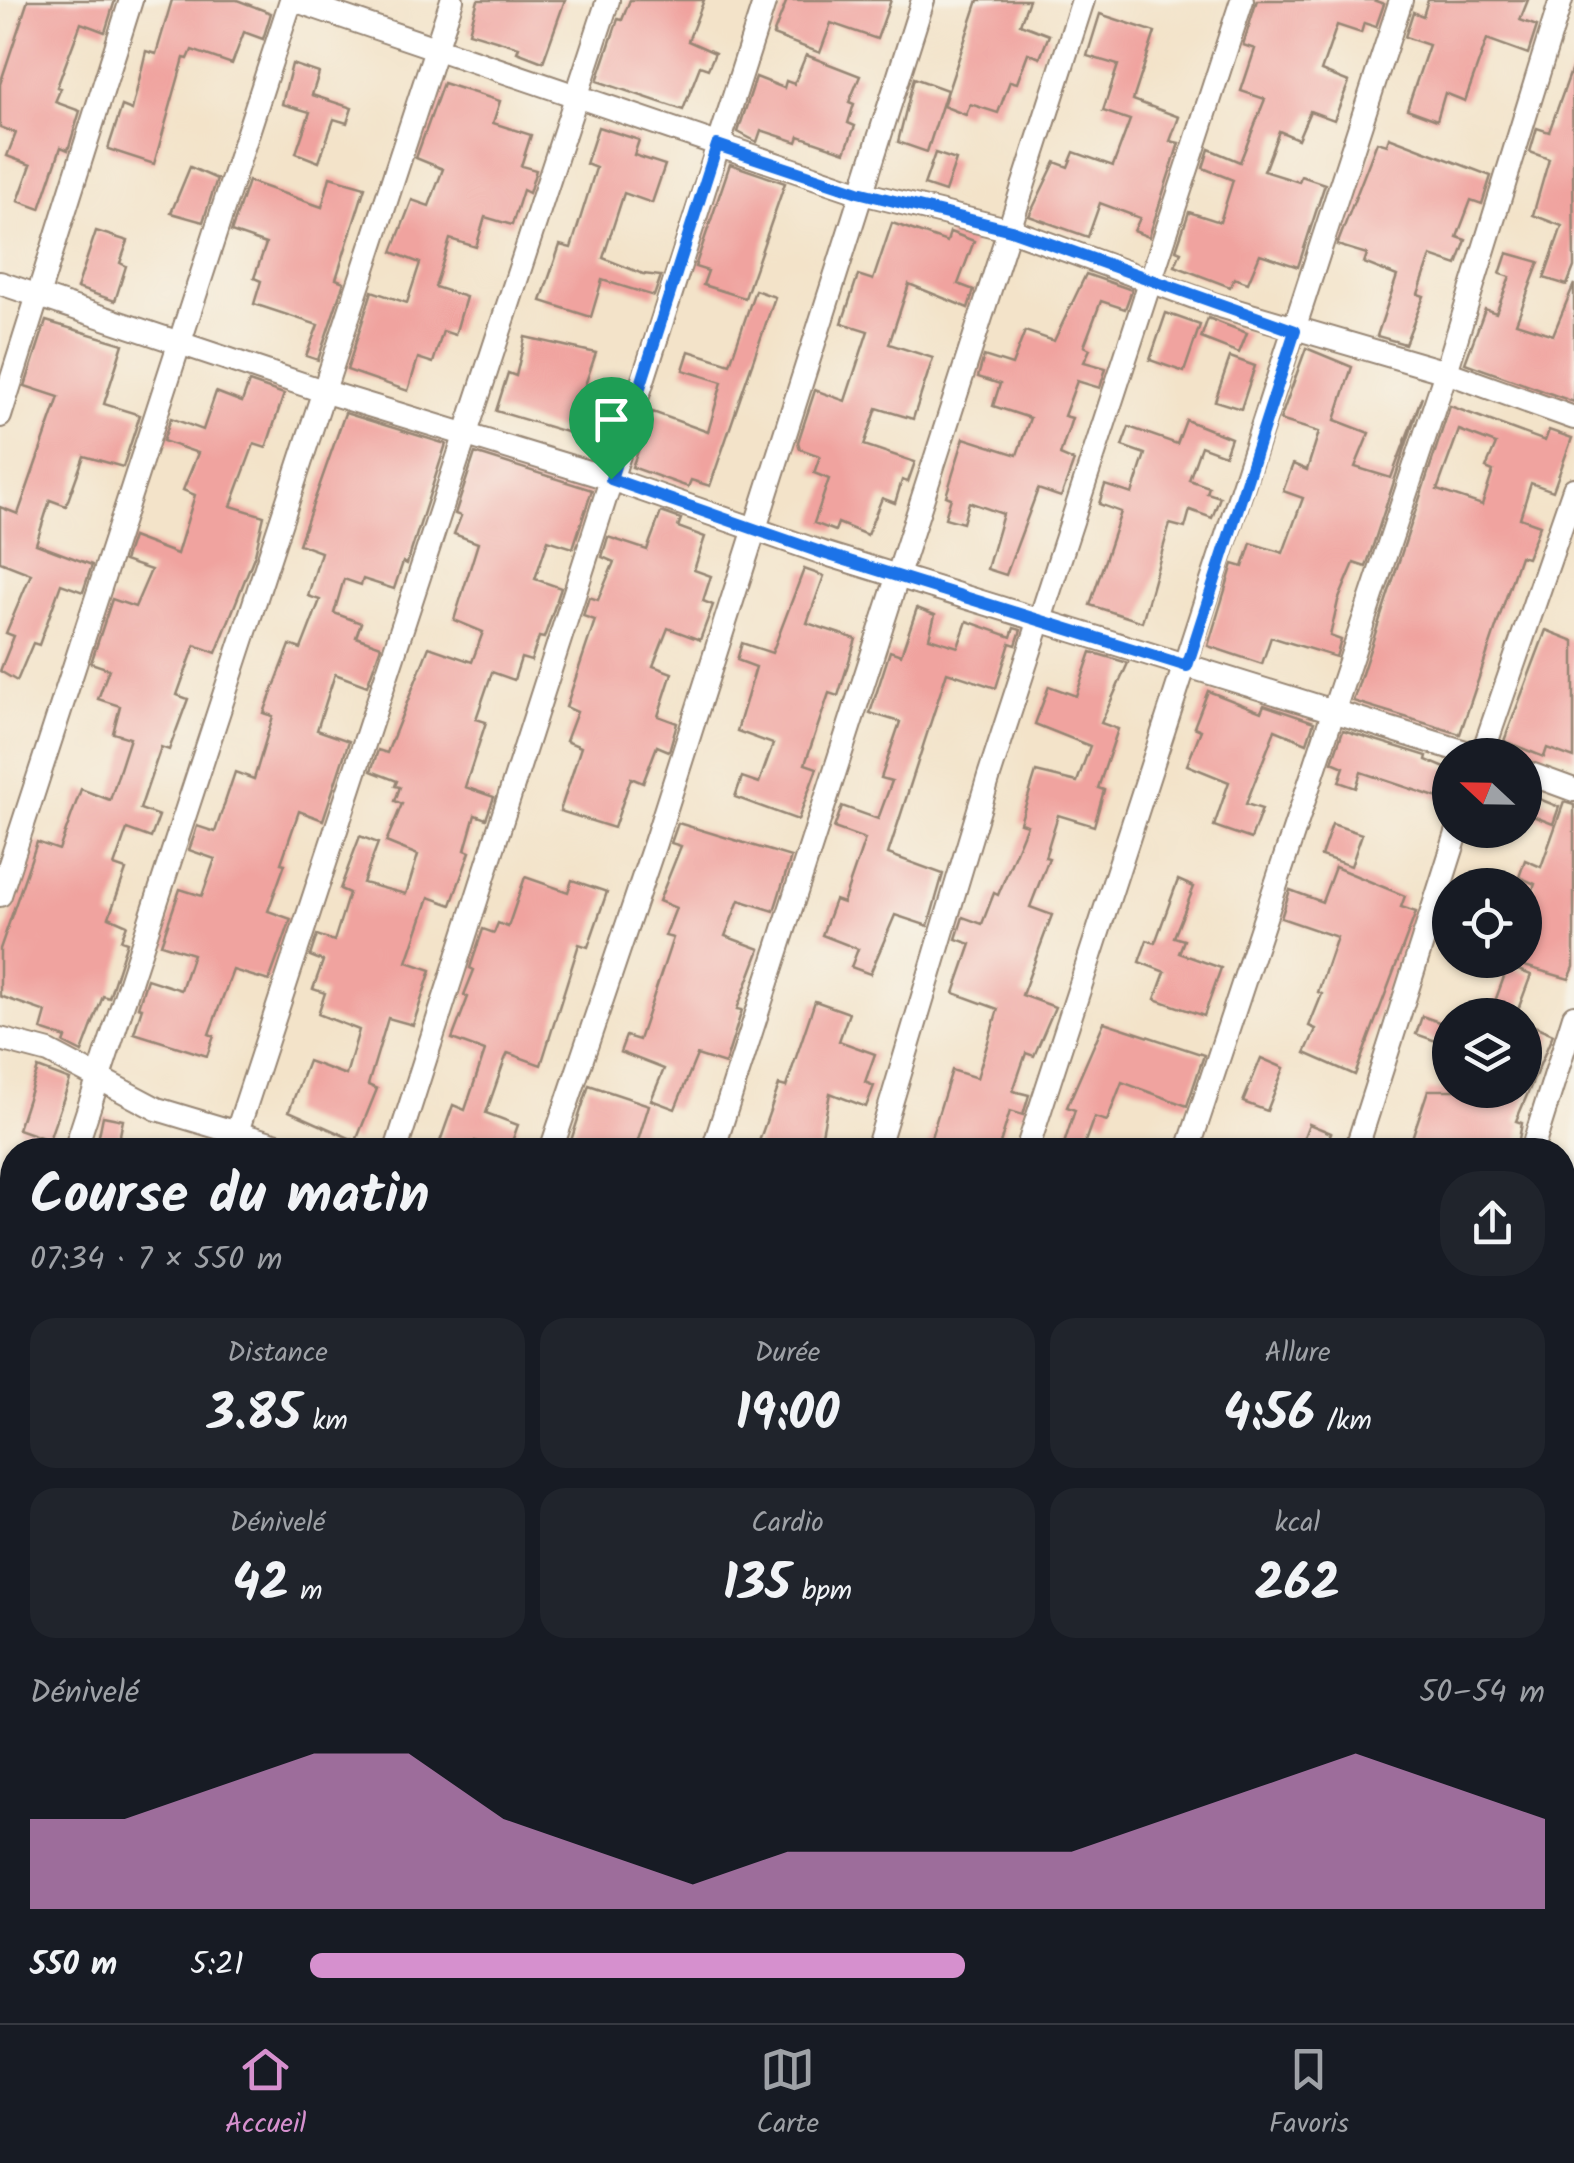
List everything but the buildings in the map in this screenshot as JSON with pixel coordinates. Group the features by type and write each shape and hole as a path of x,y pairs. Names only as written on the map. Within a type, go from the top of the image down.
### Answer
{"street":[{"path":"0,416 130,0"},
{"path":"0,895 293,0 438,45 858,192 1011,230 1295,331 1446,372 1574,418"},
{"path":"79,1138 452,0"},
{"path":"236,1138 608,0"},
{"path":"400,1138 764,0"},
{"path":"555,1138 923,0"},
{"path":"716,1138 1083,0"},
{"path":"882,1138 989,776 1242,0"},
{"path":"1031,1138 1402,0"},
{"path":"1192,1138 1446,372 1561,0"},
{"path":"0,283 326,392 611,479 753,530 1432,740"},
{"path":"1485,738 1574,490"},
{"path":"1542,778 1574,790"},
{"path":"1360,1138 1452,848"},
{"path":"1536,1138 1574,1016"},
{"path":"0,1040 49,1052 157,1110 230,1138"}],"route":[{"path":"717,145 858,192 1011,230 1295,331 1187,666 823,553 611,479 717,145"}]}
